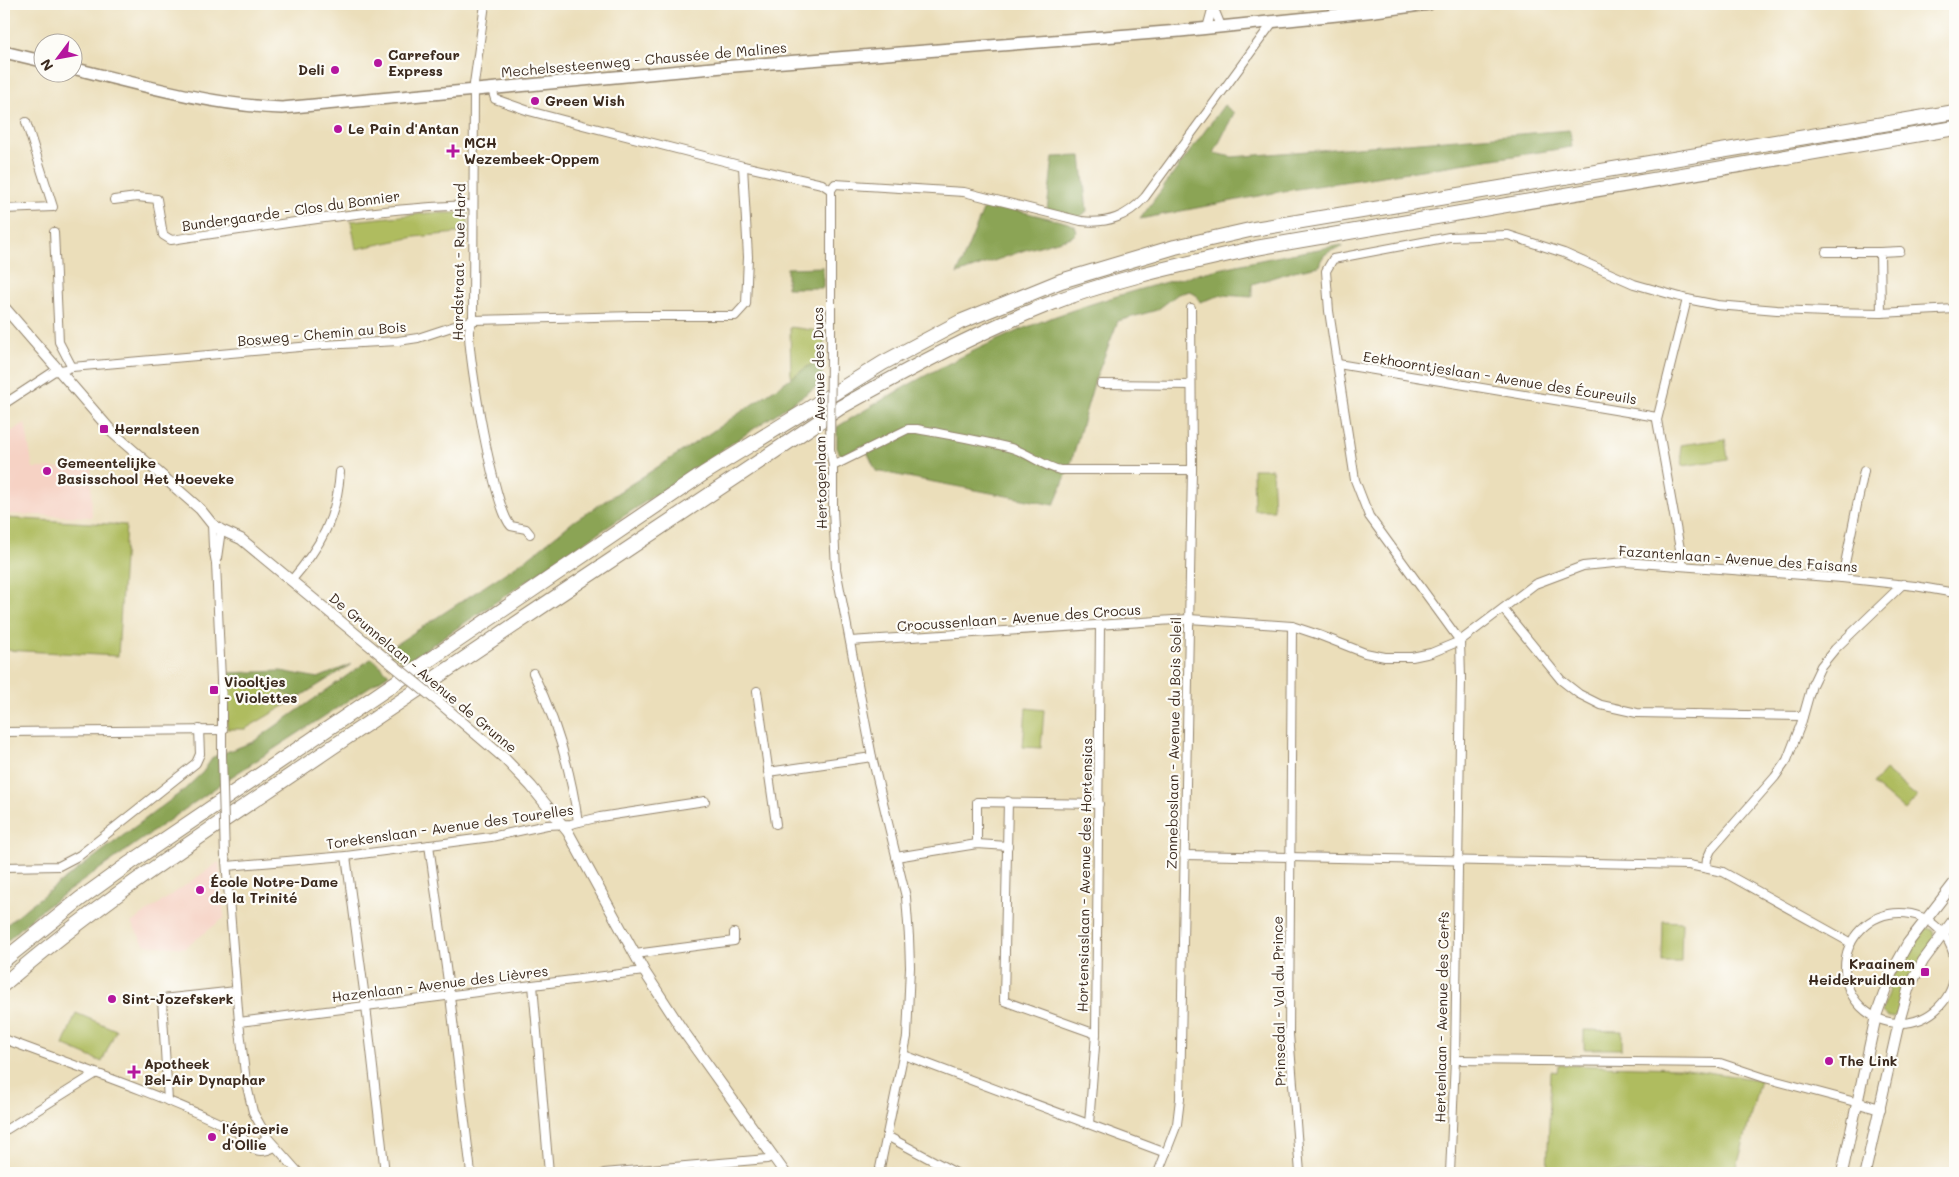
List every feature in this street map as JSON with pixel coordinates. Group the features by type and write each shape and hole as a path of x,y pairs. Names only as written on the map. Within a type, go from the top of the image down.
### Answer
{"highway":[{"path":"4,960 73,904 123,868 703,474 845,385 960,322 1028,294 1095,270 1175,247 1254,229 1955,111"},
{"path":"4,984 36,956 140,878 833,412 908,369 1010,320 1046,305 1134,278 1256,248 1955,128"}],"main road":[{"name":"Mechelsesteenweg - Chaussée de Malines","path":"82,70 194,98 262,107 299,107 750,64 1273,22 1429,4"},
{"path":"4,52 32,59"}],"street":[{"name":"Hardstraat - Rue Hard","path":"485,4 474,90 473,320 469,329 489,460 506,519 511,526 526,530 530,534"},
{"path":"1212,5 1221,26"},
{"path":"1207,28 1212,5"},
{"path":"492,89 495,98 529,110 743,166 822,184 830,190 835,184 964,192 1095,223 1116,218 1136,207 1145,197 1273,22"},
{"path":"4,209 53,207 26,122"},
{"name":"Bosweg - Chemin au Bois","path":"4,404 57,370 64,371 72,367 398,341 418,338 473,320 635,316 735,316 746,304 748,257 743,166"},
{"name":"Hertogenlaan - Avenue des Ducs","path":"830,190 830,449 833,466 836,569 872,756 906,897 909,937 909,1016 904,1055 879,1173"},
{"name":"Bundergaarde - Clos du Bonnier","path":"114,200 137,197 157,199 163,235 171,240 423,206 473,205"},
{"path":"54,232 59,342 72,367"},
{"path":"1460,642 1370,516 1355,480 1329,311 1326,271 1333,259 1450,236 1508,235 1564,253 1634,284 1687,299 1728,306 1776,310 1881,313 1955,309"},
{"path":"1826,252 1900,251"},
{"path":"1880,252 1881,313"},
{"path":"1683,566 1657,417 1687,299"},
{"name":"De Grunnelaan - Avenue de Grunne","path":"4,307 113,433 200,509 212,524 241,539 434,698 504,758 531,786 568,832 634,954 681,1028 786,1173"},
{"name":"Zonneboslaan - Avenue du Bois Soleil","path":"1158,1173 1177,1124 1180,1099 1192,470 1191,308"},
{"name":"Eekhoorntjeslaan - Avenue des Écureuils","path":"1338,364 1657,417"},
{"path":"1101,384 1191,385"},
{"path":"833,466 900,432 916,429 1010,448 1027,453 1050,468 1073,470 1192,470"},
{"path":"1842,578 1864,471"},
{"path":"291,581 313,555 326,533 338,494 340,472"},
{"path":"212,524 216,563 223,730 225,857 236,991 246,1082 252,1112 267,1137 299,1173"},
{"path":"216,563 221,530"},
{"name":"Fazantenlaan - Avenue des Faisans","path":"1189,620 1292,626 1319,634 1365,653 1385,657 1424,655 1460,642 1535,584 1583,566 1625,562 1683,566 1903,584 1955,593"},
{"path":"1706,868 1711,850 1775,777 1787,760 1809,693 1826,660 1835,649 1903,584"},
{"path":"1503,609 1561,680 1580,694 1601,705 1637,713 1803,716"},
{"name":"Crocussenlaan - Avenue des Crocus","path":"850,641 1189,620"},
{"name":"Hortensiaslaan - Avenue des Hortensias","path":"1089,1124 1096,1034 1100,626"},
{"name":"Prinsedal - Val du Prince","path":"1292,626 1289,1034 1300,1173"},
{"name":"Hertenlaan - Avenue des Cerfs","path":"1450,1173 1455,1060 1460,642"},
{"path":"533,673 546,699 563,755 578,822"},
{"path":"757,691 776,824"},
{"path":"4,867 59,866 80,855 196,763 200,754 199,729"},
{"path":"4,732 223,730"},
{"path":"768,772 872,756"},
{"name":"Torekenslaan - Avenue des Tourelles","path":"227,866 346,856 491,837 705,801"},
{"path":"977,844 977,802 1008,801 1099,804"},
{"path":"1008,801 1004,1001 1096,1034"},
{"path":"896,857 977,844 1008,846"},
{"path":"429,845 450,996 470,1173"},
{"path":"1184,855 1672,864 1706,868 1724,872 1851,942"},
{"path":"346,856 366,1006 385,1173"},
{"path":"1842,1173 1859,1103 1876,1016 1888,980 1899,958 1925,920 1955,882"},
{"path":"1911,914 1925,920 1943,932 1953,952 1955,965 1952,997 1932,1013 1920,1019 1898,1022 1876,1016 1860,1007 1850,991 1846,978 1845,961 1851,942 1856,934 1870,921 1886,915 1911,914"},
{"path":"1865,1173 1903,1003 1922,961 1955,918"},
{"path":"634,954 734,941 734,933"},
{"name":"Hazenlaan - Avenue des Lièvres","path":"239,1022 644,971"},
{"path":"533,985 549,1173"},
{"path":"168,1101 162,999 236,991"},
{"path":"4,1038 168,1101 232,1129 254,1149 265,1152 275,1147"},
{"path":"904,1055 1166,1153"},
{"path":"1455,1060 1720,1063 1765,1078 1880,1109"},
{"path":"4,1131 95,1074"},
{"path":"887,1136 956,1173"},
{"path":"254,1149 267,1137"},
{"path":"604,1173 759,1160 773,1156"}],"shaded area":[{"name":"Gemeentelijke Basisschool Het Hoeveke","path":"25,423 33,468 91,468 92,517 4,514 4,436"},
{"name":"École Notre-Dame de la Trinité","path":"219,862 224,918 185,948 145,945 131,923"}],"green space":[{"path":"1224,105 1234,113 1214,153 1232,157 1570,130 1572,147 1284,191 1140,219"},
{"path":"1081,156 1087,211 1080,217 1047,210 1053,157"},
{"path":"986,203 1069,223 1075,226 1077,232 1072,237 1025,250 957,274"},
{"path":"429,213 468,213 468,232 415,237 356,249 351,221"},
{"path":"1342,245 1342,247 1325,255 1319,266 1294,271 1252,284 1252,297 1222,295 1200,302 1197,296 1190,291 1178,294 1157,310 1118,321 1094,383 1071,463 1054,505 876,471 864,445 845,455 840,454 837,448 837,427 890,395 944,366 1027,327 1091,304 1162,283 1269,258"},
{"path":"823,267 823,288 787,288 787,268"},
{"path":"790,327 826,332 822,359 791,378"},
{"path":"822,359 822,383 405,663 387,650 528,558 574,521 707,435 807,367"},
{"path":"1725,439 1728,459 1683,466 1680,445"},
{"path":"1253,469 1272,469 1274,510 1254,510"},
{"path":"4,518 126,525 118,656 4,650"},
{"path":"372,658 389,674 228,779 37,913 4,944 4,927 29,906 184,790 203,772 213,757 253,742"},
{"path":"352,664 296,699 267,683 226,682 226,673 281,671 318,678"},
{"path":"226,682 267,683 296,699 245,729 227,729"},
{"path":"1026,708 1044,710 1041,748 1023,747"},
{"path":"1885,770 1917,797 1905,811 1873,784"},
{"path":"1663,921 1682,922 1681,962 1662,962"},
{"path":"1924,927 1933,930 1934,938 1897,1014 1893,1017 1887,1017 1882,1012 1894,973"},
{"path":"76,1013 116,1030 102,1062 63,1045"},
{"path":"1584,1030 1622,1031 1622,1049 1584,1049"},
{"path":"1558,1065 1680,1068 1760,1080 1737,1167 1731,1173 1547,1173 1551,1071 1557,1072"}],"place":[{"name":"Carrefour Express","path":"378,63"},
{"name":"Deli","path":"335,70"},
{"name":"Green Wish","path":"535,101"},
{"name":"Le Pain d'Antan","path":"338,129"},
{"name":"MCH Wezembeek-Oppem","path":"453,151"},
{"name":"Hernalsteen","path":"104,429"},
{"name":"Gemeentelijke Basisschool Het Hoeveke","path":"47,471"},
{"name":"Viooltjes - Violettes","path":"214,690"},
{"name":"École Notre-Dame de la Trinité","path":"200,890"},
{"name":"Kraainem Heidekruidlaan","path":"1925,972"},
{"name":"Sint-Jozefskerk","path":"112,999"},
{"name":"The Link","path":"1829,1061"},
{"name":"Apotheek Bel-Air Dynaphar","path":"134,1072"},
{"name":"l'épicerie d'Ollie","path":"212,1137"}]}
